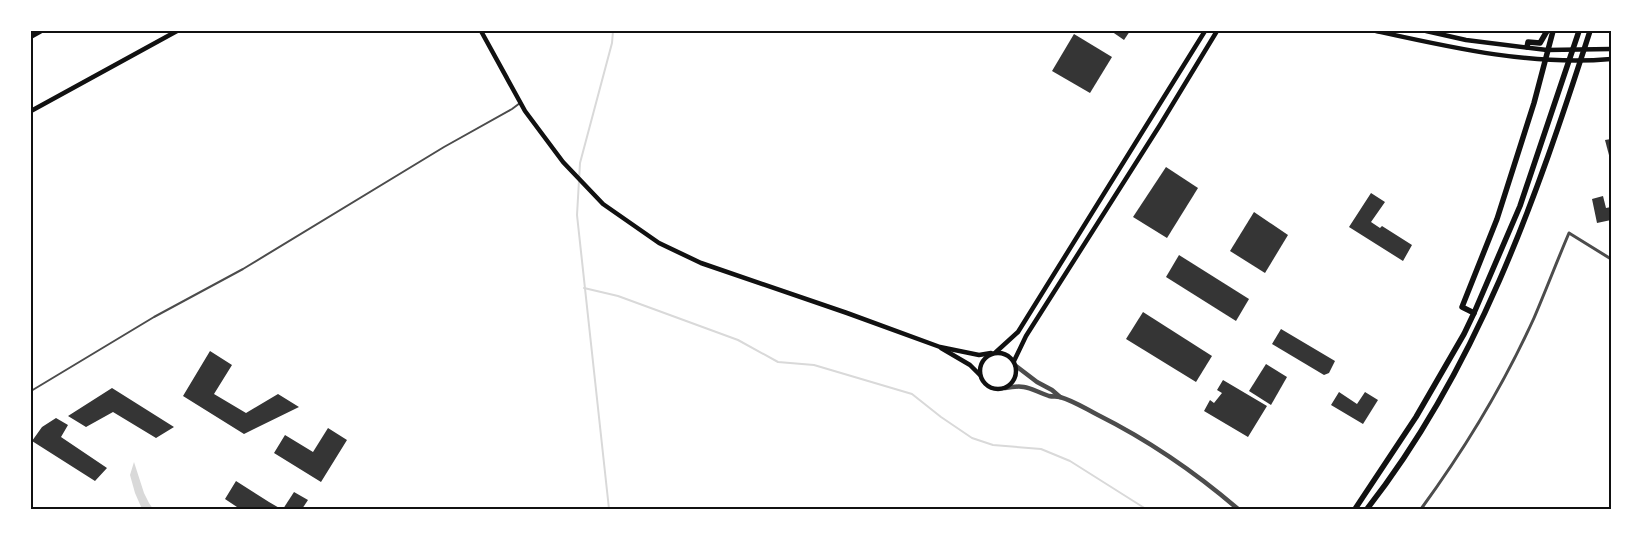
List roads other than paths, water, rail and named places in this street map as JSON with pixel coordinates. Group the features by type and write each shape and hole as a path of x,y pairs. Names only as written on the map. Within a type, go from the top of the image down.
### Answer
{"highway":[{"path":"31,36 40,31"},
{"path":"1527,47 1528,42 1540,43 1547,31"},
{"path":"1474,314 1462,307 1497,219 1534,103 1553,31"},
{"path":"1355,509 1416,416 1474,314 1520,206 1579,32"},
{"path":"1367,509 1417,438 1468,349 1502,278 1526,216 1590,32"}],"main road":[{"path":"31,111 177,31"},
{"path":"481,31 520,102 562,162 603,204 659,243 701,263 940,347 979,355 1006,354 1015,363 1017,371 1014,381 1006,388 993,388 983,381 970,365 940,347"},
{"path":"980,375 982,363 1018,332 1206,31"},
{"path":"1015,363 1026,336 1217,31"},
{"path":"1376,31 1465,50 1546,60 1611,60"},
{"path":"1426,31 1473,41 1548,50 1611,49"}],"street":[{"path":"1427,509 1422,507 1466,444 1501,382 1533,319 1569,233 1611,260"},
{"path":"1015,363 1037,382 1060,397 1116,424 1156,449 1207,484 1238,509"},
{"path":"1006,388 1019,386 1036,389 1050,396 1060,397"}],"lane":[{"path":"31,391 154,317 237,272 444,147 512,109 520,102"}],"waterway":[{"path":"609,509 577,215 580,163 612,43 613,31"},
{"path":"584,288 618,296 738,340 778,362 814,365 912,394 972,438 993,445 1041,449 1070,461 1146,509"}]}
